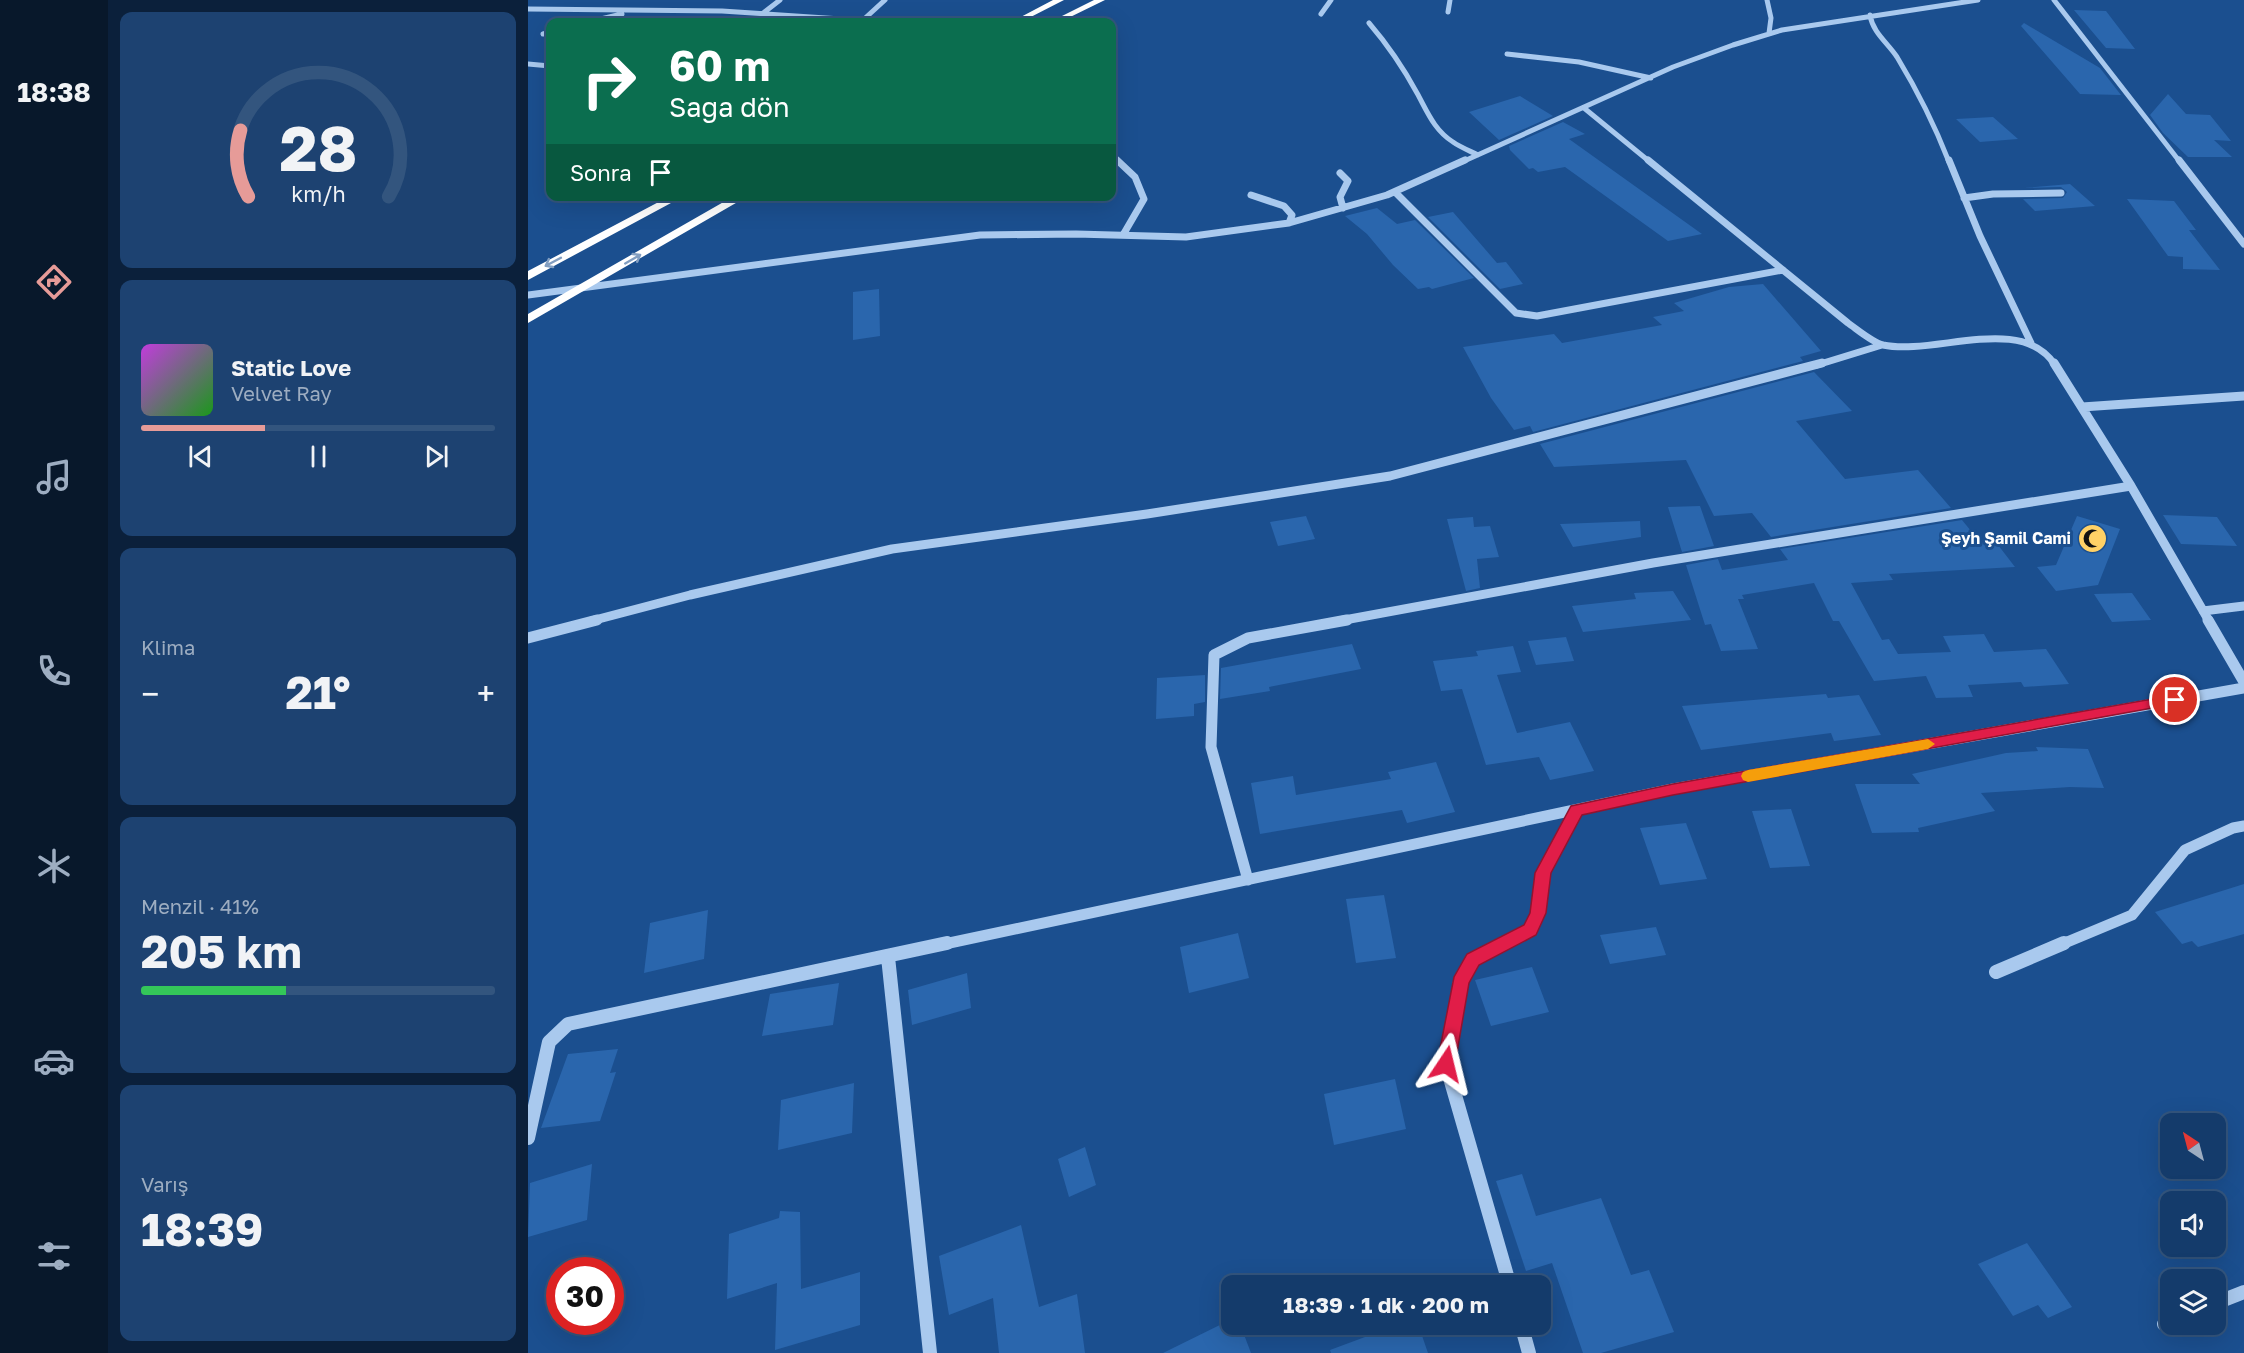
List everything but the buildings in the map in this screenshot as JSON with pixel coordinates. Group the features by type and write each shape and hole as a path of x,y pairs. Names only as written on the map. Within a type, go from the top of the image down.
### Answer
{"highway":[{"path":"1023,18 1060,0"},
{"path":"1063,18 1101,0"},
{"path":"528,276 670,201"},
{"path":"528,319 734,201"}],"street":[{"path":"538,9 552,0"},
{"path":"762,14 780,0"},
{"path":"865,18 885,0"},
{"path":"1321,14 1331,0"},
{"path":"1448,12 1450,0"},
{"path":"1767,0 1771,18 1769,33"},
{"path":"528,295 587,285 980,235 1186,237 1289,223 1395,192 1651,78 1713,52 1769,33 1870,15 1978,0"},
{"path":"2054,0 2244,244"},
{"path":"655,10 663,5"},
{"path":"528,9 655,10 819,18"},
{"path":"604,18 637,10"},
{"path":"1870,15 1872,27 1896,56 1938,134 1964,198 2031,343"},
{"path":"1369,23 1381,37 1418,94 1425,112 1441,132 1452,142 1478,155"},
{"path":"1507,54 1609,66 1651,78"},
{"path":"528,64 546,66"},
{"path":"1584,108 1848,323 1882,345"},
{"path":"1116,160 1135,177 1144,199 1123,235"},
{"path":"1340,173 1348,181 1340,196 1343,208"},
{"path":"1395,192 1515,313 1537,316 1783,270"},
{"path":"1964,198 1993,194 2061,193"},
{"path":"1251,195 1284,206 1292,215 1289,223"},
{"path":"528,638 690,595 892,549 1147,514 1390,476 1803,369 1882,345 1926,346 2002,338 2031,343 2049,356 2131,486 2244,682"},
{"path":"2082,408 2244,396"},
{"path":"1248,880 1211,747 1214,655 1248,638 1653,563 2131,486"},
{"path":"2203,611 2244,606"},
{"path":"528,1138 549,1042 568,1024 1673,789 2244,688"},
{"path":"1507,1275 1446,1064 1460,982 1473,960 1530,930 1538,913 1543,873 1577,810"},
{"path":"1996,972 2132,915 2186,850 2233,828 2244,826"},
{"path":"888,957 930,1353"},
{"path":"2226,1299 2244,1292"},
{"path":"1524,1335 1529,1353"}],"slow traffic":[{"path":"1748,776 1928,744"}],"place":[{"name":"Şeyh Şamil Cami","path":"2092,538"}],"route":[{"path":"1446,1064 1460,982 1473,960 1530,930 1538,913 1543,873 1577,810 1673,789 2175,700"}]}
